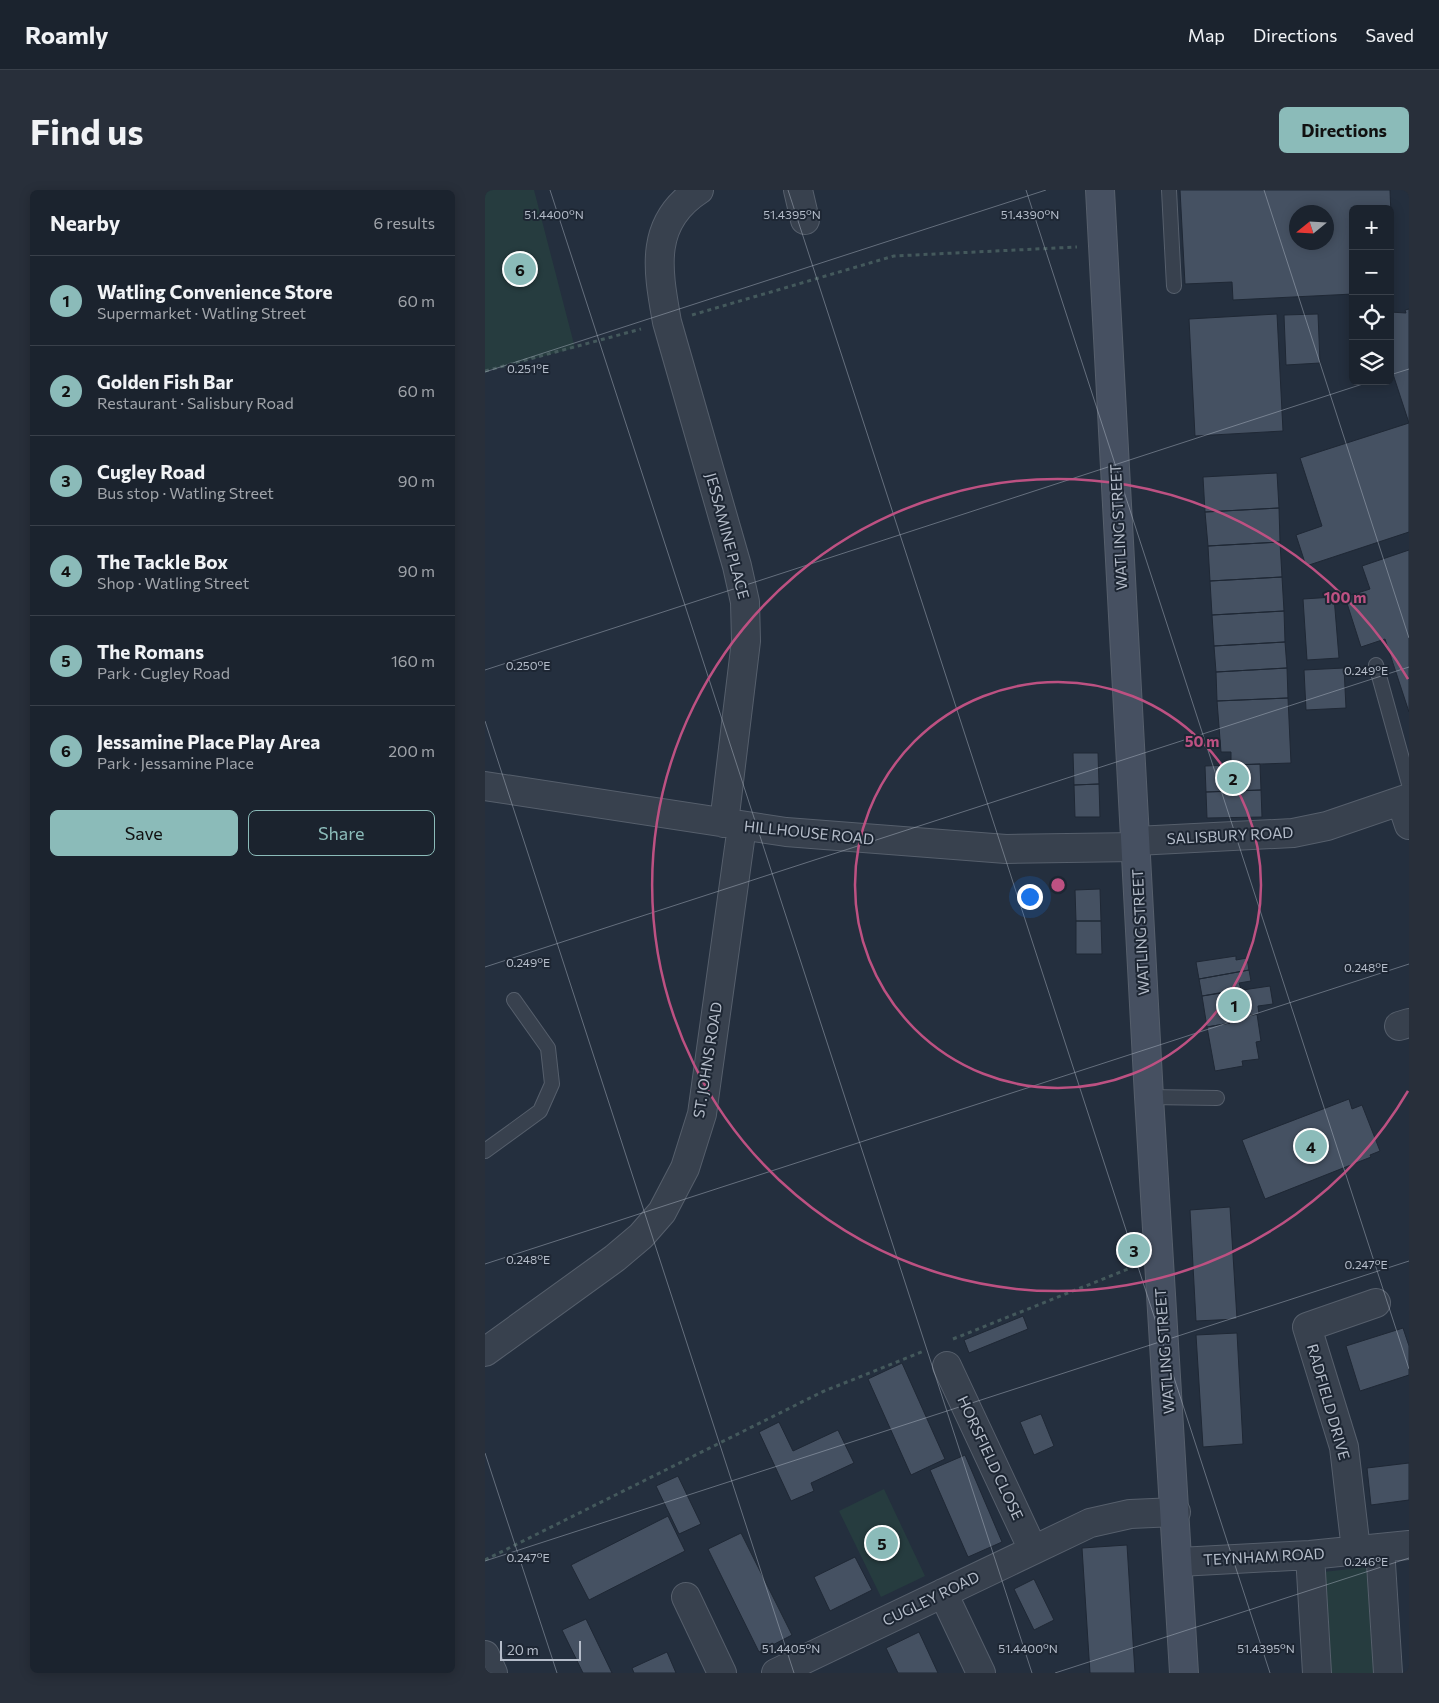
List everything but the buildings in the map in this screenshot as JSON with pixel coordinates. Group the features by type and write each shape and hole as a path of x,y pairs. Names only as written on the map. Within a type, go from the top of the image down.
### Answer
{"main road":[{"name":"WATLING STREET","path":"1099,190 1149,1097 1176,1512 1184,1673"}],"street":[{"name":"JESSAMINE PLACE","path":"699,190 687,198 667,226 658,255 660,285 667,322 737,566 745,602 746,641 733,825"},
{"path":"797,190 805,220"},
{"name":"HILLHOUSE ROAD","path":"485,786 733,825 858,839 997,849 1136,844"},
{"name":"SALISBURY ROAD","path":"1136,844 1293,833 1327,826 1407,802"},
{"name":"ST. JOHNS ROAD","path":"485,1352 615,1258 641,1236 662,1212 685,1168 702,1114 733,825"},
{"name":"RADFIELD DRIVE","path":"1368,1549 1344,1447 1307,1327 1376,1303"},
{"name":"HORSFIELD CLOSE","path":"940,1353 1033,1550"},
{"name":"CUGLEY ROAD","path":"776,1673 1089,1523 1130,1514 1176,1512"},
{"name":"TEYNHAM ROAD","path":"1179,1562 1310,1555 1409,1545"},
{"path":"1368,1549 1388,1673"},
{"path":"1310,1555 1317,1673"},
{"path":"943,1593 981,1673"},
{"path":"686,1597 722,1673"},
{"path":"485,1655 493,1673"}],"lane":[{"path":"1169,190 1174,286"},
{"path":"1377,665 1407,802"},
{"path":"485,1151 540,1111 551,1084 548,1048 514,1000"},
{"path":"1149,1097 1217,1098"}],"path":[{"path":"485,371 667,322 895,256 1103,246"},
{"path":"485,1560 822,1392 940,1353 1159,1256"}],"green space":[{"path":"485,190 534,190 575,348 485,371"},
{"path":"884,1489 925,1576 881,1597 839,1511"},
{"path":"1368,1567 1375,1673 1329,1673 1323,1572"}],"place":[{"name":"Jessamine Place Play Area","path":"520,269"},
{"name":"Golden Fish Bar","path":"1233,778"},
{"name":"Watling Convenience Store","path":"1234,1005"},
{"name":"The Tackle Box","path":"1311,1146"},
{"name":"Cugley Road","path":"1134,1250"},
{"name":"The Romans","path":"882,1543"}]}
